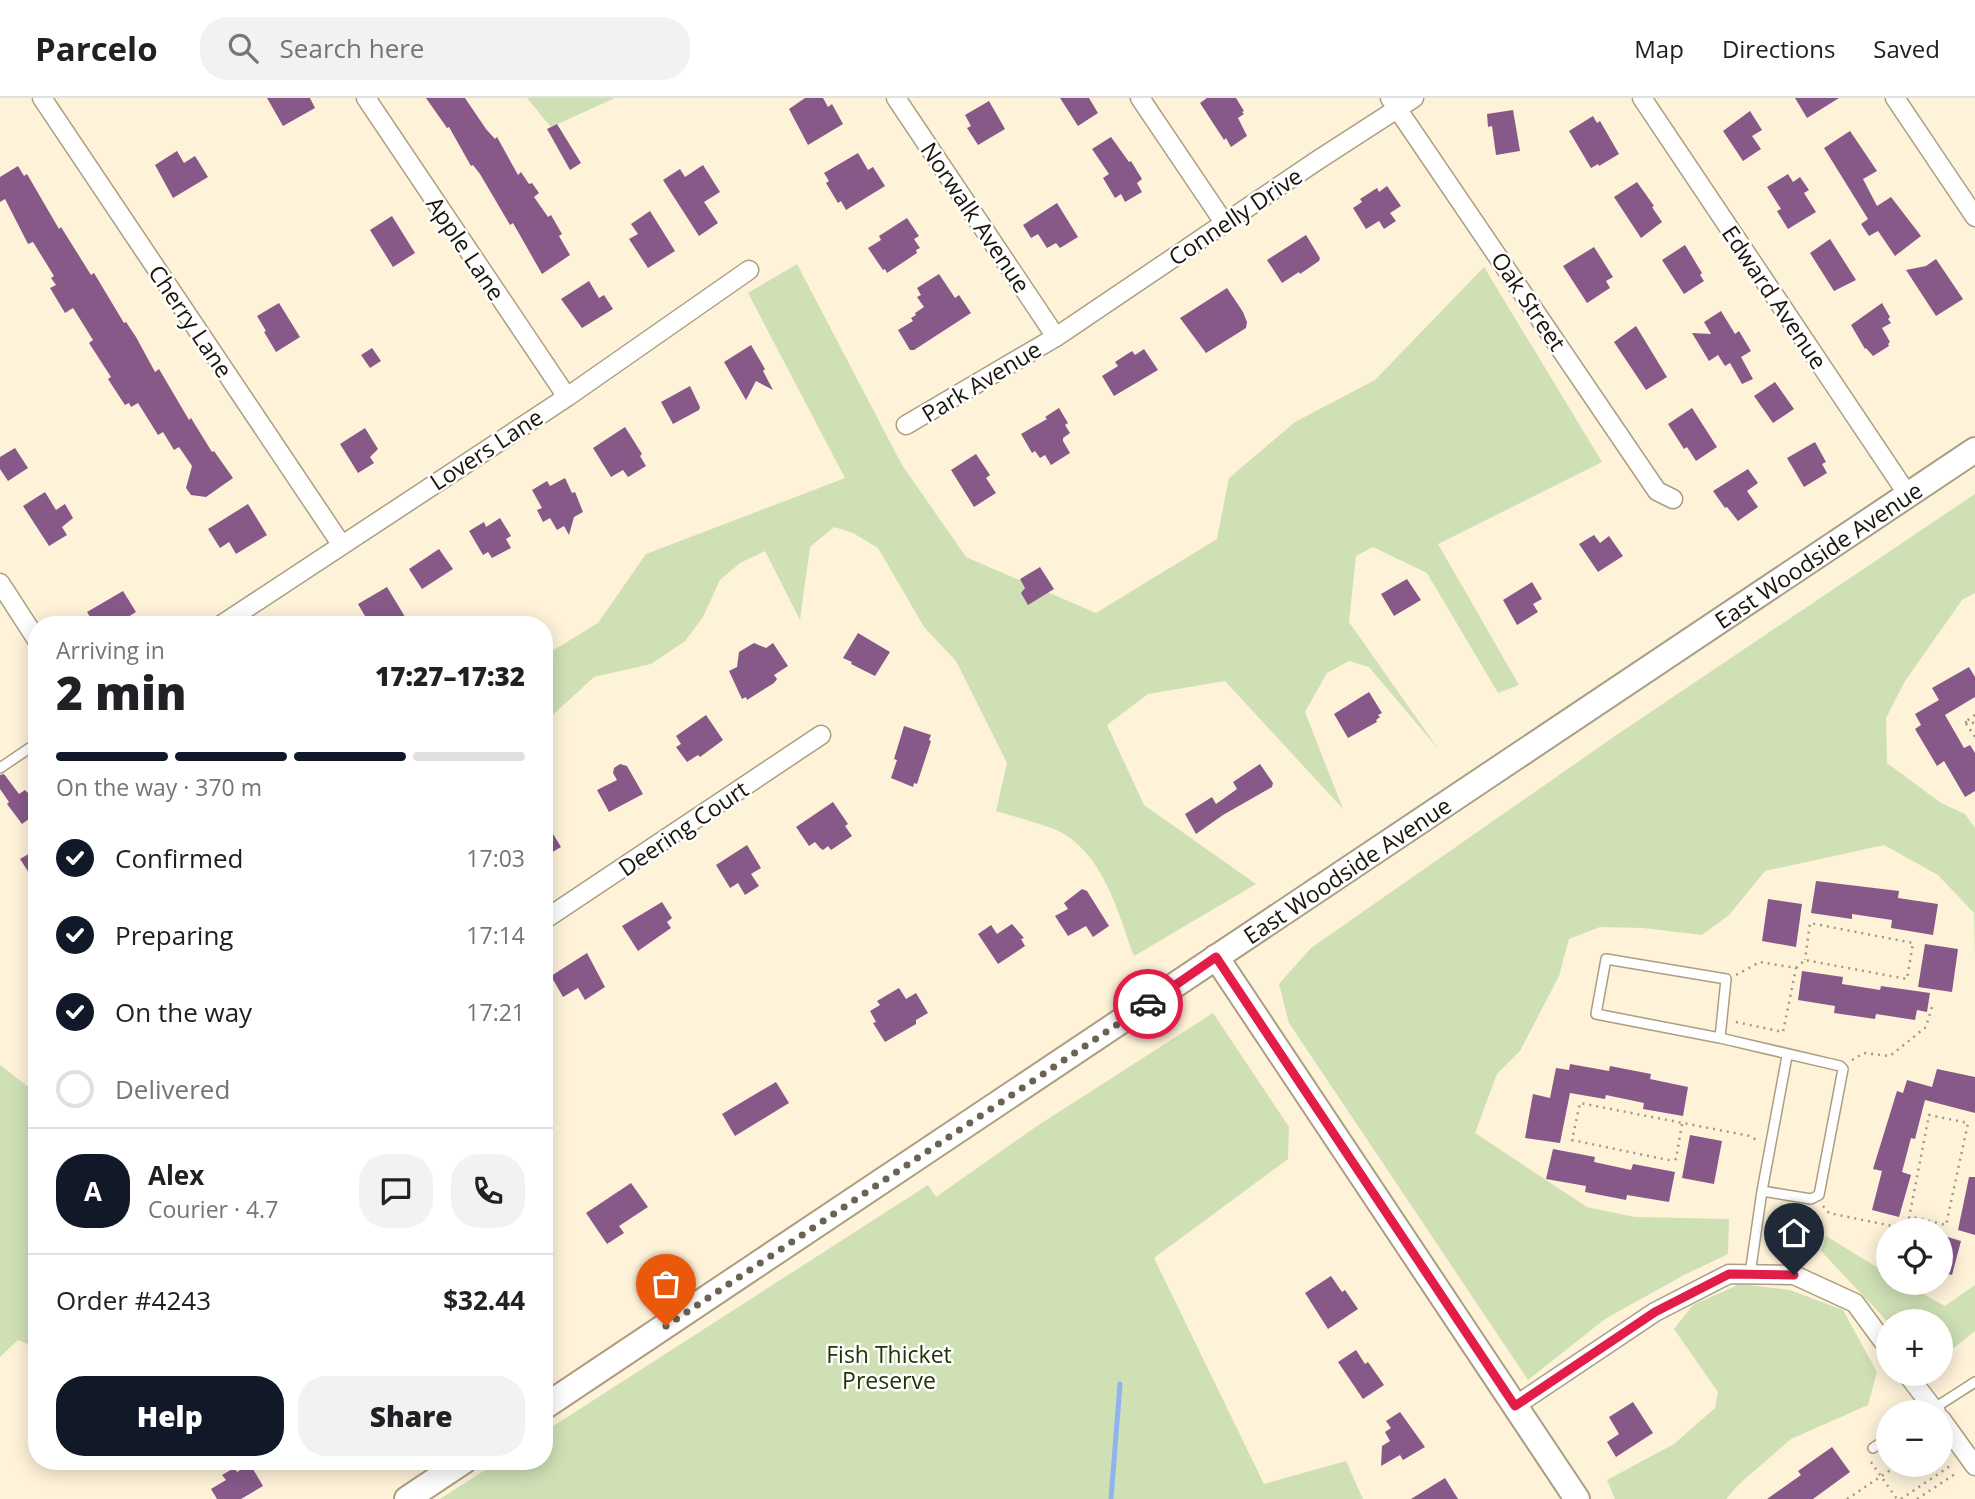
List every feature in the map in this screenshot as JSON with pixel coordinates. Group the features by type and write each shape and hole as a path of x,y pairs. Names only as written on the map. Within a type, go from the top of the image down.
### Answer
{"main road":[{"name":"East Woodside Avenue","path":"553,1401 1975,450"},
{"path":"1216,957 1577,1499"},
{"path":"408,1499 451,1470"}],"street":[{"name":"Cherry Lane","path":"42,98 341,544"},
{"name":"Apple Lane","path":"366,98 566,397"},
{"name":"Norwalk Avenue","path":"896,98 1056,337"},
{"path":"1140,98 1225,224"},
{"name":"Connelly Drive","path":"1056,337 1318,160 1394,104 1415,98"},
{"name":"Edward Avenue","path":"1642,98 1908,495"},
{"path":"1895,98 1975,217"},
{"name":"Oak Street","path":"1394,104 1657,491 1672,499"},
{"name":"Lovers Lane","path":"234,616 566,397 749,270"},
{"name":"Park Avenue","path":"906,425 1056,337"},
{"path":"0,583 28,626"},
{"name":"Deering Court","path":"553,914 821,735"},
{"path":"1515,1406 1655,1312 1729,1274 1794,1275 1855,1303 1876,1332"},
{"path":"1953,1443 1968,1468"}],"lane":[{"path":"0,768 28,749"},
{"path":"1720,1038 1726,979 1606,959 1596,1014 1720,1038 1787,1056 1840,1066 1844,1072 1820,1191 1815,1199 1762,1191"},
{"path":"1751,1274 1762,1191 1787,1056"},
{"path":"1952,1400 1975,1382"}],"path":[{"path":"1965,722 1975,715"},
{"path":"1965,722 1975,723"},
{"path":"1965,722 1975,737"},
{"path":"1736,1022 1783,1032 1796,968 1805,960 1810,923 1913,943 1907,979 1805,960"},
{"path":"1726,979 1760,962 1796,968"},
{"path":"1840,1066 1864,1053 1890,1056 1926,1027 1933,1003"},
{"path":"1682,1124 1676,1159 1668,1160 1572,1140 1580,1103 1750,1136 1754,1140 1771,1145"},
{"path":"1929,1115 1968,1124 1946,1225 1909,1218 1929,1115"},
{"path":"1815,1199 1829,1213 1876,1223"},
{"path":"1868,1457 1876,1469"},
{"path":"1882,1477 1899,1499 1956,1462"},
{"path":"1917,1499 1968,1468"},
{"path":"1847,1499 1880,1477"}],"green space":[{"path":"527,98 615,98 551,127"},
{"path":"797,264 902,465 966,557 1096,613 1217,539 1229,478 1295,422 1375,380 1484,267 1602,462 1438,544 1519,685 1498,693 1427,573 1373,547 1356,556 1349,622 1439,750 1369,667 1349,661 1327,673 1305,712 1343,809 1225,681 1148,694 1107,725 1144,805 1256,884 1134,956 1106,884 1084,851 1071,838 1054,829 996,811 1007,763 956,661 924,627 878,548 853,533 834,527 810,547 800,620 765,551 740,563 720,580 703,617 685,641 651,664 594,677 553,715 553,650 598,623 646,554 845,478 748,293"},
{"path":"1975,494 1975,593 1962,600 1905,681 1886,718 1887,763 1941,803 1965,814 1975,828 1975,958 1974,913 1938,875 1884,845 1765,871 1729,915 1702,935 1643,928 1600,927 1569,939 1559,976 1520,1051 1497,1074 1475,1133 1587,1207 1635,1217 1729,1219 1728,1254 1605,1319 1528,1380 1289,1023 1279,984 1311,948 1615,736"},
{"name":"Fish Thicket Preserve","path":"1213,1013 1289,1127 1288,1159 1154,1258 1264,1484 1346,1461 1363,1499 440,1499 485,1470 553,1470 553,1426 928,1185 936,1197 1037,1126"},
{"path":"0,1065 28,1086 28,1344 18,1340 0,1357"},
{"path":"1826,1236 1876,1267 1876,1295 1925,1295 1945,1306 1975,1285 1975,1331 1953,1348 1953,1309 1876,1309 1821,1251"},
{"path":"1740,1284 1790,1290 1843,1310 1876,1370 1868,1405 1791,1439 1738,1485 1726,1499 1615,1499 1607,1480 1674,1444 1715,1408 1718,1392 1674,1329 1693,1305"}],"building":[{"path":"267,98 310,98 315,108 283,126"},
{"path":"426,98 465,98 486,129 495,139 497,137 518,175 521,172 539,193 534,197 548,217 551,215 570,255 542,274 513,223 510,225 449,127 447,128"},
{"path":"805,98 823,98 828,107 832,104 843,124 808,145 789,109"},
{"path":"1060,98 1089,98 1098,113 1078,126"},
{"path":"1207,98 1236,98 1244,111 1238,118 1247,136 1231,147 1200,103"},
{"path":"1795,98 1839,98 1807,118"},
{"path":"989,101 1005,129 978,145 967,128 971,126 965,115"},
{"path":"1513,110 1520,151 1496,155 1492,126 1488,127 1487,114"},
{"path":"1750,111 1762,130 1752,136 1761,149 1743,161 1723,131"},
{"path":"1593,116 1597,123 1600,121 1619,154 1591,168 1569,131"},
{"path":"557,124 581,163 570,170 547,129"},
{"path":"1850,131 1877,171 1863,179 1877,206 1891,197 1921,236 1895,256 1878,231 1869,236 1861,224 1868,219 1824,148"},
{"path":"1111,137 1142,179 1137,183 1142,192 1125,202 1121,194 1115,198 1103,178 1109,174 1092,149"},
{"path":"177,151 184,163 195,156 208,177 173,198 155,165"},
{"path":"858,153 868,170 873,167 885,186 846,210 841,201 838,203 826,183 829,181 824,173"},
{"path":"703,165 720,192 704,202 718,223 699,236 663,180 680,169 685,177"},
{"path":"18,166 24,176 27,174 59,229 61,227 91,275 94,273 124,323 126,322 136,337 155,372 159,369 189,420 191,418 212,452 214,451 233,478 206,497 191,495 186,488 192,466 179,447 174,450 163,432 158,435 138,403 131,407 129,403 125,405 108,379 111,377 89,343 93,340 73,308 65,313 50,288 56,285 51,278 54,276 33,242 28,244 5,199 0,202 0,177"},
{"path":"1788,174 1793,182 1800,177 1809,190 1804,193 1816,212 1788,229 1777,211 1781,209 1767,187"},
{"path":"1637,182 1662,222 1641,238 1614,197"},
{"path":"1387,186 1401,206 1390,213 1396,221 1384,229 1379,221 1366,229 1353,208 1362,202 1360,199 1377,188 1379,192"},
{"path":"1057,203 1078,237 1060,248 1056,243 1047,248 1038,234 1031,238 1023,225"},
{"path":"650,211 675,251 648,268 629,239 638,234 631,224"},
{"path":"392,216 415,253 393,267 370,230"},
{"path":"907,218 919,236 914,239 920,248 916,250 917,253 887,273 868,248 881,240 879,236"},
{"path":"1306,235 1320,258 1319,261 1282,283 1267,260"},
{"path":"1830,239 1856,280 1834,291 1810,253"},
{"path":"1685,245 1704,281 1684,294 1662,260"},
{"path":"1594,247 1613,277 1606,281 1610,288 1587,303 1563,266"},
{"path":"1936,259 1963,299 1936,316 1906,270 1926,266"},
{"path":"939,274 955,298 959,295 971,313 910,350 898,330 913,321 911,318 924,307 917,297 921,295 917,288"},
{"path":"589,281 599,298 604,295 613,309 582,328 561,299"},
{"path":"1227,288 1243,312 1246,328 1206,353 1180,318"},
{"path":"279,303 300,337 276,352 257,316"},
{"path":"1882,303 1891,323 1882,328 1890,342 1889,346 1873,356 1865,349 1851,325"},
{"path":"1721,311 1735,334 1739,331 1751,351 1741,357 1753,379 1742,384 1730,363 1725,366 1718,355 1709,361 1692,333 1711,334 1704,322"},
{"path":"1636,326 1667,377 1646,390 1614,342"},
{"path":"751,345 773,390 756,381 746,400 724,362"},
{"path":"372,348 381,361 370,368 361,355"},
{"path":"1144,349 1158,370 1114,396 1102,376 1118,366 1115,362 1132,351 1135,355"},
{"path":"1775,382 1794,409 1773,423 1754,396"},
{"path":"690,386 699,410 673,424 661,402"},
{"path":"1059,408 1068,423 1065,425 1070,433 1063,441 1070,453 1051,465 1045,455 1040,458 1035,451 1032,453 1021,434 1047,419 1045,417"},
{"path":"1692,408 1717,447 1696,461 1687,447 1684,449 1668,424"},
{"path":"625,427 642,454 640,456 646,466 628,477 623,470 611,477 593,448"},
{"path":"365,428 378,449 370,457 374,463 358,473 340,444"},
{"path":"1815,442 1826,462 1822,464 1827,473 1804,487 1787,458"},
{"path":"15,448 28,468 8,481 0,469 0,457"},
{"path":"976,454 990,475 986,478 996,493 974,507 951,470"},
{"path":"1748,469 1758,483 1747,491 1758,507 1738,521 1713,491"},
{"path":"565,478 572,493 575,492 583,512 574,517 569,535 564,526 557,530 550,518 543,522 537,510 542,508 532,490 547,481 550,486"},
{"path":"45,492 56,510 65,504 73,518 62,527 67,535 49,546 23,506"},
{"path":"248,504 267,535 236,554 229,542 220,548 208,529"},
{"path":"500,518 511,536 506,539 511,548 492,558 488,552 483,555 469,531 484,522 486,527"},
{"path":"1594,535 1600,543 1609,536 1623,556 1598,572 1579,544"},
{"path":"439,549 453,569 422,589 409,569"},
{"path":"1040,567 1054,589 1028,605 1021,593 1025,588 1020,579"},
{"path":"1407,579 1421,600 1394,616 1381,594"},
{"path":"1532,582 1542,599 1533,604 1538,612 1517,625 1503,600"},
{"path":"387,587 405,616 365,616 358,604"},
{"path":"123,591 136,612 130,616 89,616 87,612"},
{"path":"858,633 890,652 875,676 843,658"},
{"path":"754,643 766,648 773,643 788,666 774,675 777,679 774,683 747,700 746,697 742,699 729,671 737,667 739,652"},
{"path":"1969,667 1975,677 1975,697 1945,715 1964,748 1970,745 1975,753 1975,791 1965,797 1944,761 1937,766 1915,729 1921,725 1915,714 1939,700 1932,688"},
{"path":"1369,692 1382,713 1378,715 1380,717 1377,722 1348,738 1334,714"},
{"path":"706,715 723,740 700,757 698,755 687,762 676,747 681,744 676,736"},
{"path":"904,726 931,735 917,784 914,783 913,787 891,778"},
{"path":"620,764 627,766 643,794 609,812 597,790 617,780 613,773 614,768"},
{"path":"1260,764 1273,783 1272,787 1196,834 1185,814 1212,797 1216,804 1237,789 1233,782"},
{"path":"4,774 19,794 25,790 28,793 28,820 22,824 0,789 0,775"},
{"path":"833,802 848,824 845,826 852,836 831,850 828,846 823,850 815,842 809,846 796,827"},
{"path":"553,834 561,847 553,852"},
{"path":"747,845 761,868 751,874 759,886 745,895 738,883 730,888 716,865"},
{"path":"28,854 28,871 20,859"},
{"path":"1816,881 1899,891 1898,898 1938,904 1933,935 1891,928 1892,920 1852,914 1852,919 1811,913"},
{"path":"1082,889 1087,891 1109,926 1093,937 1086,926 1068,936 1055,916 1068,909 1064,903"},
{"path":"1768,899 1802,904 1796,947 1762,941"},
{"path":"662,902 672,918 667,922 671,928 638,951 622,926"},
{"path":"1012,924 1024,938 1021,939 1025,946 998,964 978,934 991,925 997,934"},
{"path":"1925,944 1958,949 1952,992 1918,987"},
{"path":"587,953 605,987 585,1000 578,988 563,997 553,975"},
{"path":"1802,971 1843,977 1842,984 1880,990 1881,986 1930,993 1927,1012 1917,1010 1915,1020 1876,1014 1875,1019 1834,1013 1835,1006 1798,1000"},
{"path":"899,988 906,999 916,993 928,1013 916,1020 916,1024 885,1042 873,1023 876,1022 870,1011 880,1005 877,1001"},
{"path":"1570,1064 1609,1071 1610,1066 1651,1074 1650,1079 1688,1087 1683,1116 1643,1109 1644,1103 1606,1095 1605,1099 1570,1093 1560,1143 1525,1138 1533,1094 1550,1098 1556,1068 1569,1070"},
{"path":"1937,1069 1975,1077 1975,1113 1925,1100 1915,1139 1911,1138 1902,1172 1911,1175 1899,1217 1872,1210 1882,1171 1873,1169 1897,1091 1903,1093 1907,1080 1932,1087"},
{"path":"776,1082 789,1103 735,1136 722,1114"},
{"path":"1690,1135 1722,1141 1714,1184 1682,1178"},
{"path":"1553,1149 1595,1157 1594,1162 1631,1170 1633,1164 1675,1172 1669,1202 1627,1195 1626,1200 1585,1192 1586,1186 1546,1179"},
{"path":"1969,1177 1975,1177 1975,1235 1958,1230"},
{"path":"631,1183 648,1207 619,1226 624,1233 607,1244 586,1213"},
{"path":"1953,1239 1961,1241 1953,1271"},
{"path":"1331,1276 1358,1309 1328,1329 1305,1293"},
{"path":"1356,1350 1384,1385 1363,1399 1338,1362"},
{"path":"1633,1402 1653,1433 1616,1457 1607,1442 1619,1434 1609,1417"},
{"path":"1400,1412 1425,1447 1403,1460 1400,1455 1381,1466 1382,1446 1390,1441 1385,1432 1391,1428 1386,1421"},
{"path":"1832,1447 1850,1472 1813,1499 1767,1499 1801,1475 1798,1471"},
{"path":"231,1470 254,1470 263,1486 241,1499 217,1499 211,1489 226,1480 222,1475"},
{"path":"1445,1478 1458,1499 1411,1499"}],"waterway":[{"path":"1111,1499 1120,1384"}],"way so far":[{"path":"666,1326 1148,1004"}],"route":[{"path":"1148,1004 1216,957 1515,1406 1655,1312 1729,1274 1794,1275"}]}
